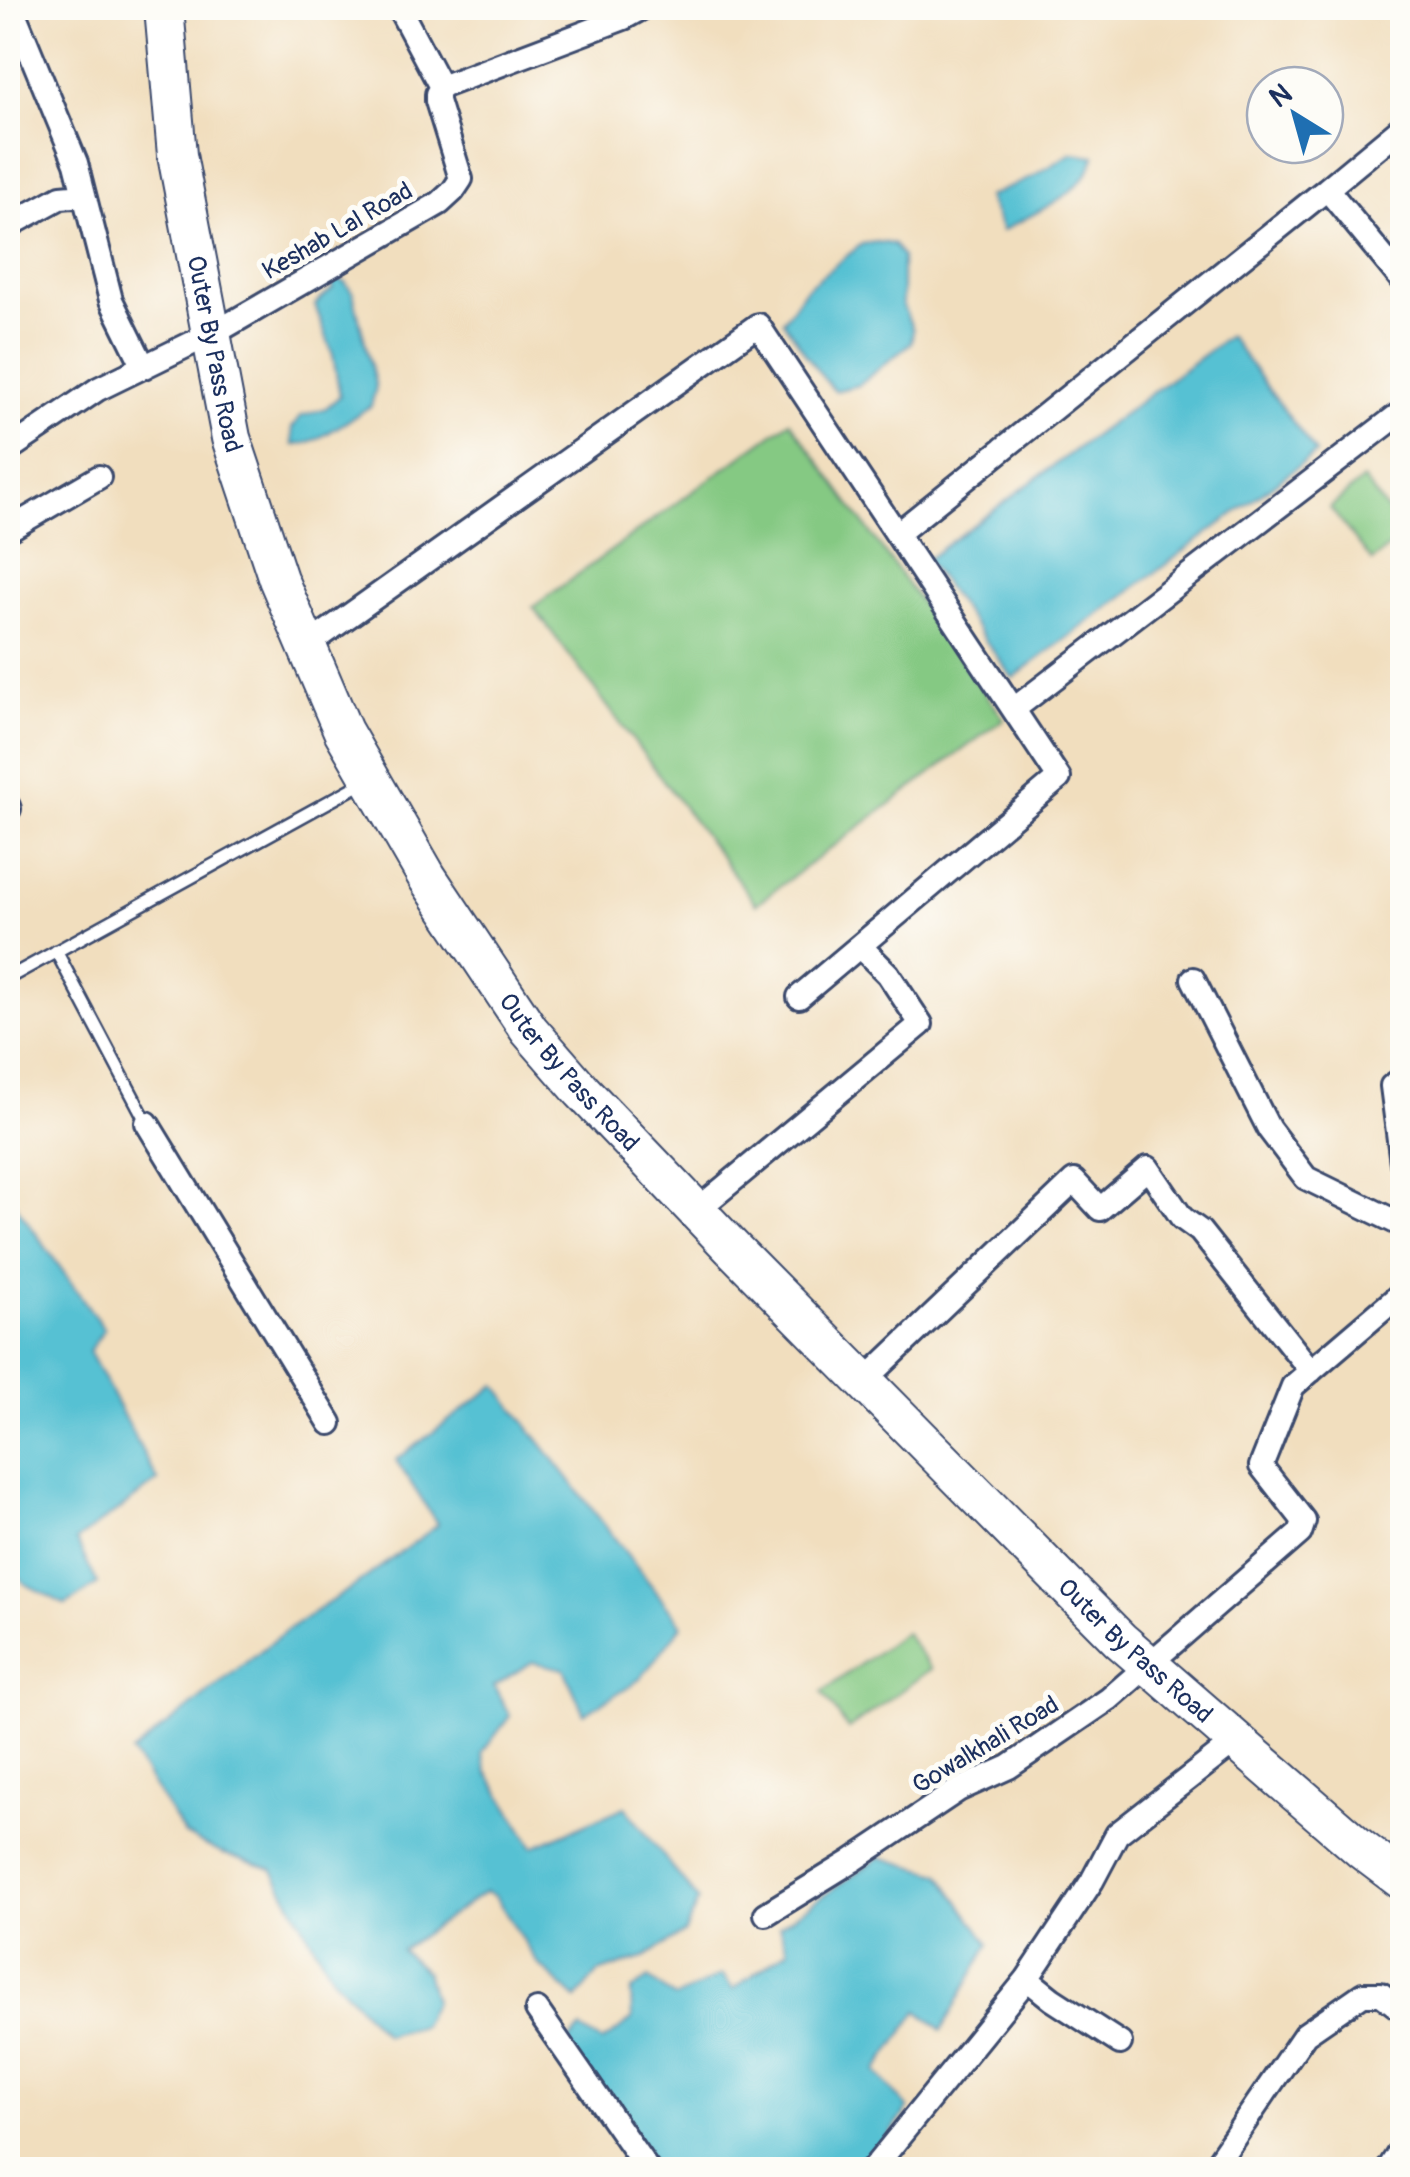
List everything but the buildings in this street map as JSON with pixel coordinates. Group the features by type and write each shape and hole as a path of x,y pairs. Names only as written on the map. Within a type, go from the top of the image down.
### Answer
{"main road":[{"name":"Outer By Pass Road","path":"164,8 176,155 216,332 245,433 292,566 336,671 385,771 494,948 542,1018 737,1233 1118,1613 1156,1659 1236,1741 1360,1849 1402,1880"},
{"name":"Outer By Pass Road","path":"175,8 189,153 231,438 278,578 343,731 369,779 427,876 529,1030 582,1091 750,1266 1120,1640 1156,1659 1402,1857"}],"street":[{"path":"12,8 76,163 111,300 144,367"},
{"name":"Keshab Lal Road","path":"8,450 98,389 216,332 453,191 461,179 436,102 440,87 399,8"},
{"path":"440,87 642,8"},
{"path":"897,534 1402,127"},
{"path":"1327,189 1402,280"},
{"path":"8,226 61,198 84,195"},
{"path":"322,635 758,326 1060,778 799,997"},
{"path":"1014,710 1402,412"},
{"path":"8,530 99,476"},
{"path":"708,1201 922,1024 888,974 860,946"},
{"path":"1194,979 1269,1129 1306,1178 1402,1225"},
{"path":"1402,1079 1392,1086 1402,1163"},
{"path":"147,1124 330,1423"},
{"path":"876,1370 1074,1181 1100,1209 1148,1168 1182,1218 1200,1231 1311,1371"},
{"name":"Gowalkhali Road","path":"766,1914 958,1790 1009,1766 1109,1699 1300,1533 1304,1521 1260,1466 1293,1386 1402,1293"},
{"path":"872,2170 1027,1979 1092,1881 1117,1834 1236,1741"},
{"path":"1027,1979 1120,2043"},
{"path":"1212,2170 1305,2034 1362,1994 1381,1994 1398,2007"},
{"path":"536,2010 648,2170"},
{"path":"1388,2170 1402,2148"}],"lane":[{"path":"8,978 369,779"},
{"path":"56,951 147,1124"}],"green space":[{"path":"790,421 1004,719 756,904 533,607"},
{"path":"1363,479 1402,530 1402,537 1372,561 1330,508"},
{"path":"905,1632 931,1669 848,1729 822,1692"}],"water":[{"path":"1072,153 1095,156 1081,181 1057,201 1002,231 987,197 1031,178"},
{"path":"862,244 893,244 902,257 902,304 913,330 911,343 858,385 835,391 783,321 805,289"},
{"path":"331,277 345,282 353,293 376,387 371,406 321,436 293,445 292,428 301,416 326,408 340,396 333,355 315,305 333,288"},
{"path":"1229,336 1316,453 1013,678 926,560"},
{"path":"15,1204 104,1329 89,1351 158,1481 76,1541 98,1584 66,1605 24,1583 8,1563 8,1208"},
{"path":"496,1385 682,1625 640,1679 584,1714 564,1669 532,1662 494,1686 510,1716 482,1753 487,1772 533,1847 625,1807 698,1900 685,1932 643,1958 598,1973 576,1999 538,1964 495,1896 485,1892 401,1950 426,1972 434,2001 422,2026 385,2035 332,1977 272,1869 221,1853 185,1835 132,1753 288,1629 438,1525 396,1460"},
{"path":"880,1857 940,1874 989,1944 942,2030 918,2011 876,2071 908,2108 867,2169 653,2169 566,2043 581,2029 602,2042 632,2020 631,1991 649,1978 675,1998 722,1975 733,1989 788,1950 779,1926"}]}
